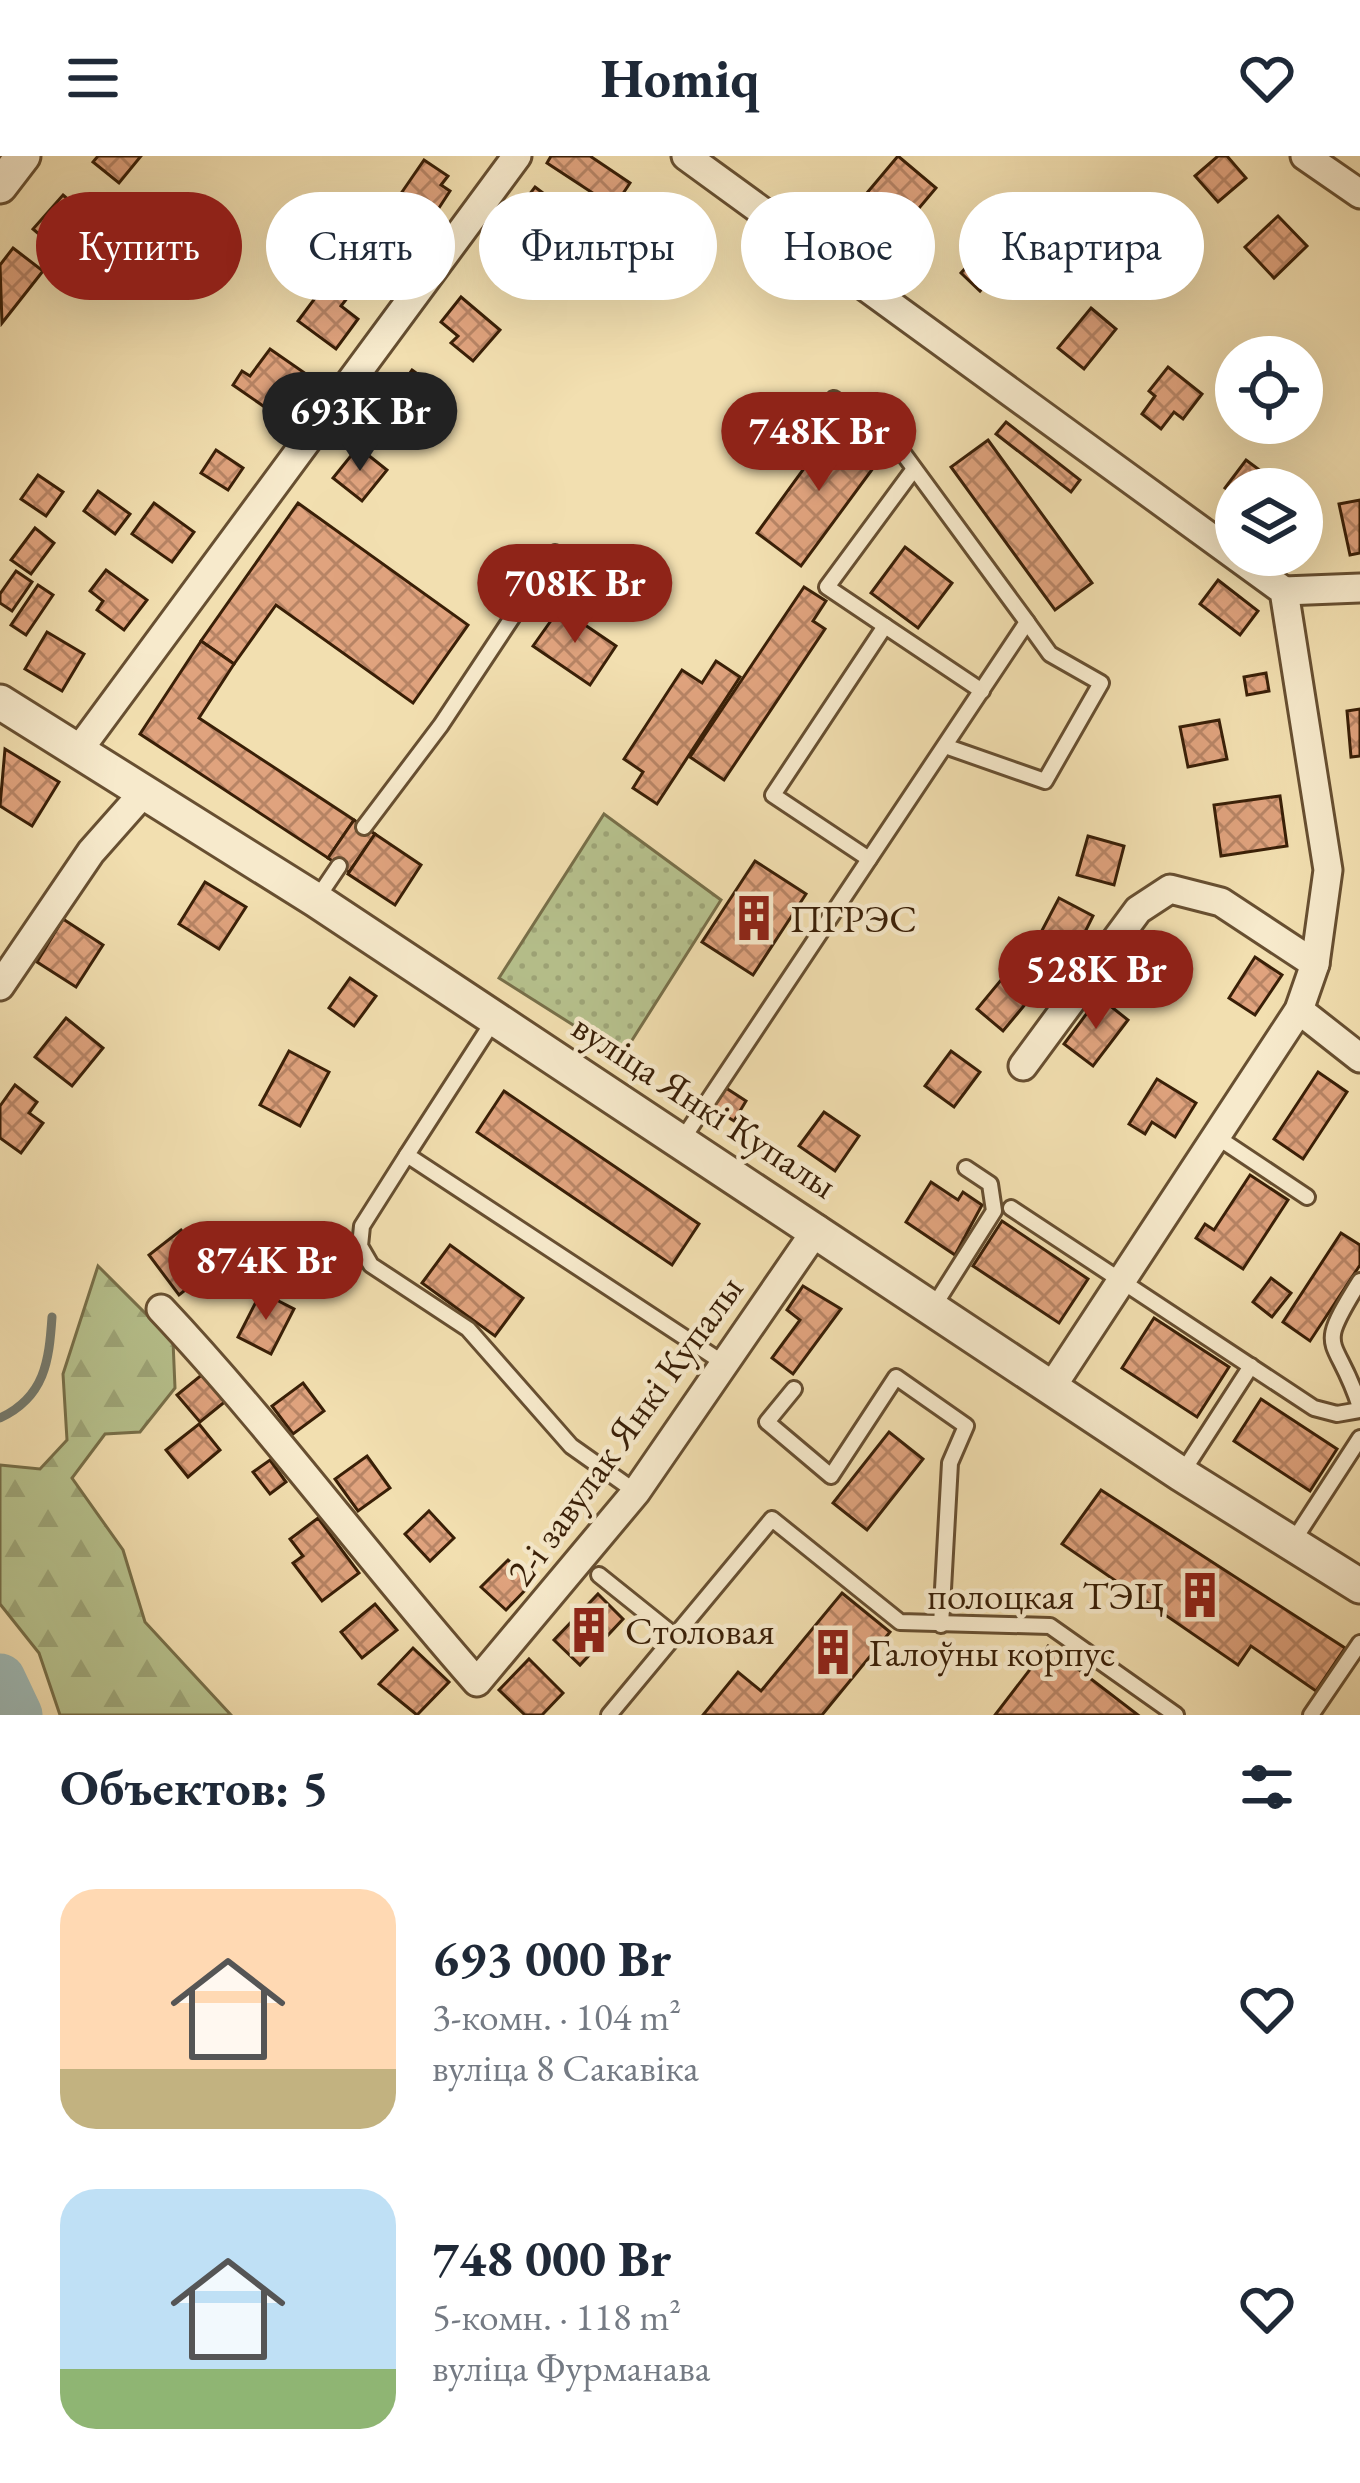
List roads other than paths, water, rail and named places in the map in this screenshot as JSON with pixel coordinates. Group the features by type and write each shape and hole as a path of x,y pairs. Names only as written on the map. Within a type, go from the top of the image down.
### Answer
{"street":[{"path":"0,186 23,156"},
{"path":"78,751 518,156"},
{"path":"686,156 1285,591 1360,588"},
{"path":"1305,156 1360,194"},
{"path":"1053,1385 1299,1010 1315,964 1328,870 1285,591"},
{"name":"вуліца Янкі Купалы","path":"0,702 316,900 1181,1474 1360,1586"},
{"path":"0,986 91,852 146,791"},
{"path":"1023,1066 1138,910 1170,889 1221,902 1315,964"},
{"path":"1299,1010 1360,1058"},
{"name":"2-і завулак Янкі Купалы","path":"161,1309 235,1388 394,1589 477,1682 636,1492 817,1229"}],"lane":[{"path":"834,399 897,445 1050,654 1101,683 1045,781 945,746"},
{"path":"914,469 827,587 982,691"},
{"path":"364,827 441,725 554,553"},
{"path":"682,1140 1027,622"},
{"path":"869,859 772,795 885,626"},
{"path":"316,900 339,866"},
{"path":"496,1018 362,1226 360,1246 371,1265 468,1329 571,1446 636,1492"},
{"path":"1216,1136 1307,1197"},
{"path":"407,1154 724,1364"},
{"path":"934,1306 994,1211 990,1184 966,1168"},
{"path":"1011,1208 1314,1408 1337,1414 1360,1408 1347,1366 1330,1346 1329,1330 1360,1281"},
{"path":"1181,1474 1251,1366"},
{"path":"794,1389 767,1422 831,1476 896,1377 966,1426 950,1463 941,1625"},
{"path":"1292,1543 1360,1438"},
{"path":"609,1715 772,1519 900,1622 1050,1627 1176,1715"},
{"path":"599,1575 675,1636"},
{"path":"1311,1715 1360,1643"}],"waterway":[{"path":"0,1418 27,1400 42,1376 52,1317"},
{"path":"0,1679 17,1715"}],"place":[{"name":"ПГРЭС","path":"754,918"},
{"name":"полоцкая ТЭЦ","path":"1200,1595"},
{"name":"Столовая","path":"589,1630"},
{"name":"Галоўны корпус","path":"833,1652"}]}
